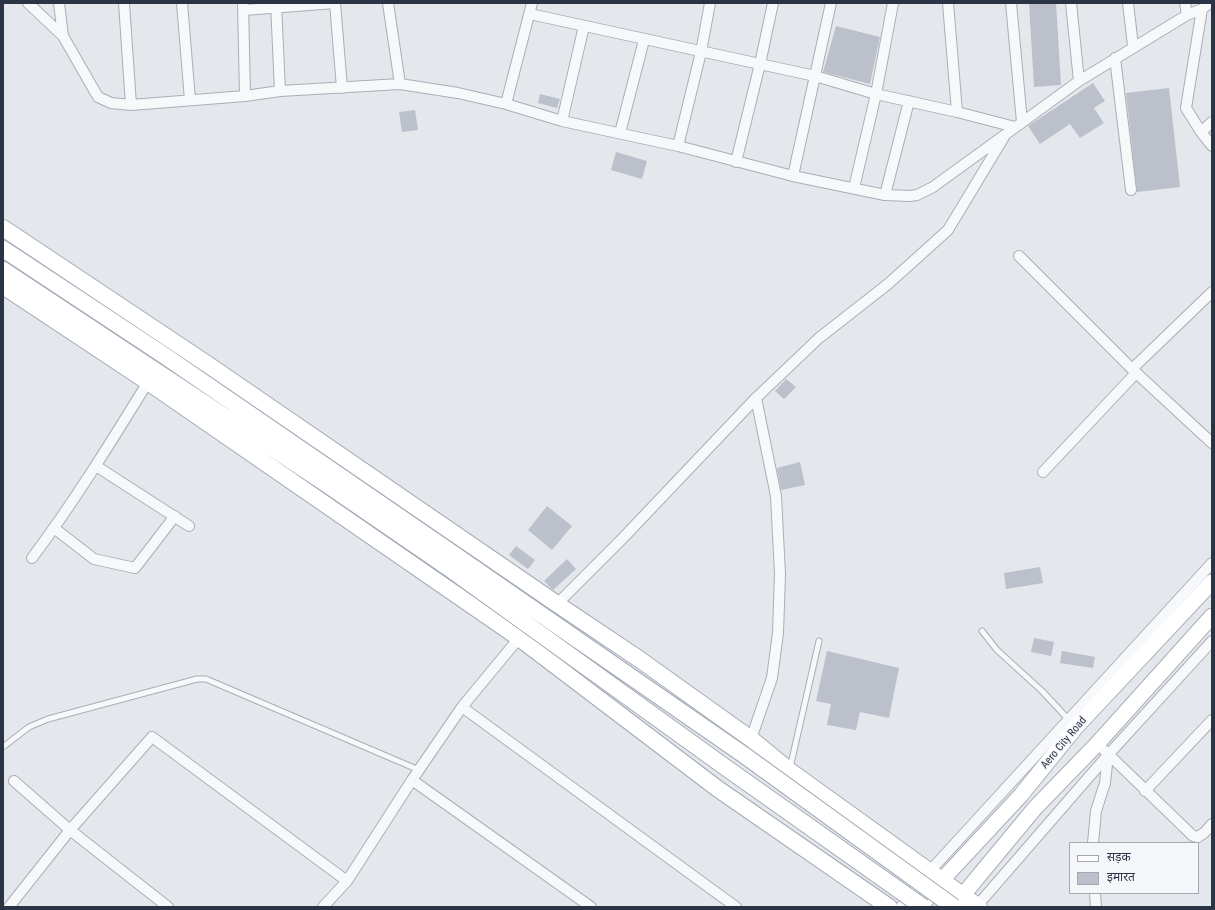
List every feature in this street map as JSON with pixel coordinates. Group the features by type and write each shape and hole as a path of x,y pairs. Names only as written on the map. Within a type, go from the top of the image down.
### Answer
{"main road":[{"path":"3,228 223,374 557,604 640,659 751,739 790,771 936,876 957,903"},
{"path":"3,249 165,356 456,564 718,762 923,907"},
{"path":"3,270 318,478 456,564 744,755 957,903 978,907"},
{"path":"3,286 148,382 519,638 718,789 889,907"}],"street":[{"path":"28,3 63,36 98,97 111,103 131,104 245,96 280,91 400,84 458,93 506,104 562,121 678,146 793,176 885,195 910,196 933,187 1018,124 1079,81 1133,46 1187,15 1206,6"},
{"path":"59,3 63,36"},
{"path":"124,3 131,104"},
{"path":"182,3 190,100"},
{"path":"245,96 244,7 335,3 342,88"},
{"path":"388,3 400,84"},
{"path":"506,104 532,3"},
{"path":"678,146 701,52 710,3"},
{"path":"736,162 773,3"},
{"path":"793,176 831,3"},
{"path":"854,188 876,94 893,3"},
{"path":"948,3 957,112"},
{"path":"1011,3 1018,124"},
{"path":"1071,3 1079,81"},
{"path":"1128,3 1133,46"},
{"path":"1185,3 1187,15"},
{"path":"276,6 280,91"},
{"path":"1206,6 1191,70 1186,108 1212,146"},
{"path":"530,14 815,76 876,94 1018,124"},
{"path":"562,121 584,26"},
{"path":"620,133 644,40"},
{"path":"1115,58 1130,190"},
{"path":"885,195 909,101"},
{"path":"1201,132 1212,122"},
{"path":"557,604 623,538 756,398 819,338 888,284 948,230 1006,133"},
{"path":"1019,256 1134,371 1212,443"},
{"path":"1042,472 1134,371 1212,292"},
{"path":"32,558 96,466 148,382"},
{"path":"751,739 772,678 778,633 780,574 776,496 756,398"},
{"path":"96,466 189,526"},
{"path":"54,528 94,559 135,568 175,516"},
{"path":"1072,723 1212,563"},
{"name":"Aero City Road","path":"920,907 936,876 1021,795 1072,723 1212,582"},
{"name":"Aero City Road","path":"957,903 1035,808 1097,744 1212,616"},
{"path":"323,907 347,881 412,780 462,707 519,638"},
{"path":"978,907 1108,755 1212,641"},
{"path":"462,707 736,907"},
{"path":"1146,791 1212,720"},
{"path":"9,907 70,830 152,737 347,881"},
{"path":"1097,744 1193,836 1198,837 1204,834 1212,824"},
{"path":"1093,842 1096,810 1105,783 1108,755"},
{"path":"412,780 591,907"},
{"path":"14,781 70,830 168,907"},
{"path":"901,907 936,876"},
{"path":"1095,894 1096,907"}],"lane":[{"path":"982,631 997,650 1042,691 1072,723"},
{"path":"790,771 819,641"},
{"path":"3,747 29,727 48,719 197,679 206,679 419,770"}],"building":[{"path":"1029,3 1056,3 1061,85 1034,87"},
{"path":"836,26 880,37 870,84 823,72"},
{"path":"1093,83 1105,101 1094,108 1104,123 1080,138 1070,124 1040,144 1028,126"},
{"path":"1169,88 1180,187 1137,192 1126,93"},
{"path":"540,94 560,99 557,108 538,103"},
{"path":"415,110 418,130 402,132 399,112"},
{"path":"616,152 647,161 642,179 611,170"},
{"path":"786,379 796,387 784,399 775,391"},
{"path":"800,462 805,485 781,490 777,468"},
{"path":"547,506 572,526 552,550 528,530"},
{"path":"516,546 535,560 528,569 509,555"},
{"path":"567,559 576,569 553,590 544,581"},
{"path":"1040,567 1043,583 1006,589 1004,573"},
{"path":"1034,638 1054,642 1051,656 1031,652"},
{"path":"827,651 899,668 889,718 860,712 856,730 827,725 831,704 816,701"},
{"path":"1062,651 1095,657 1093,668 1060,663"}]}
